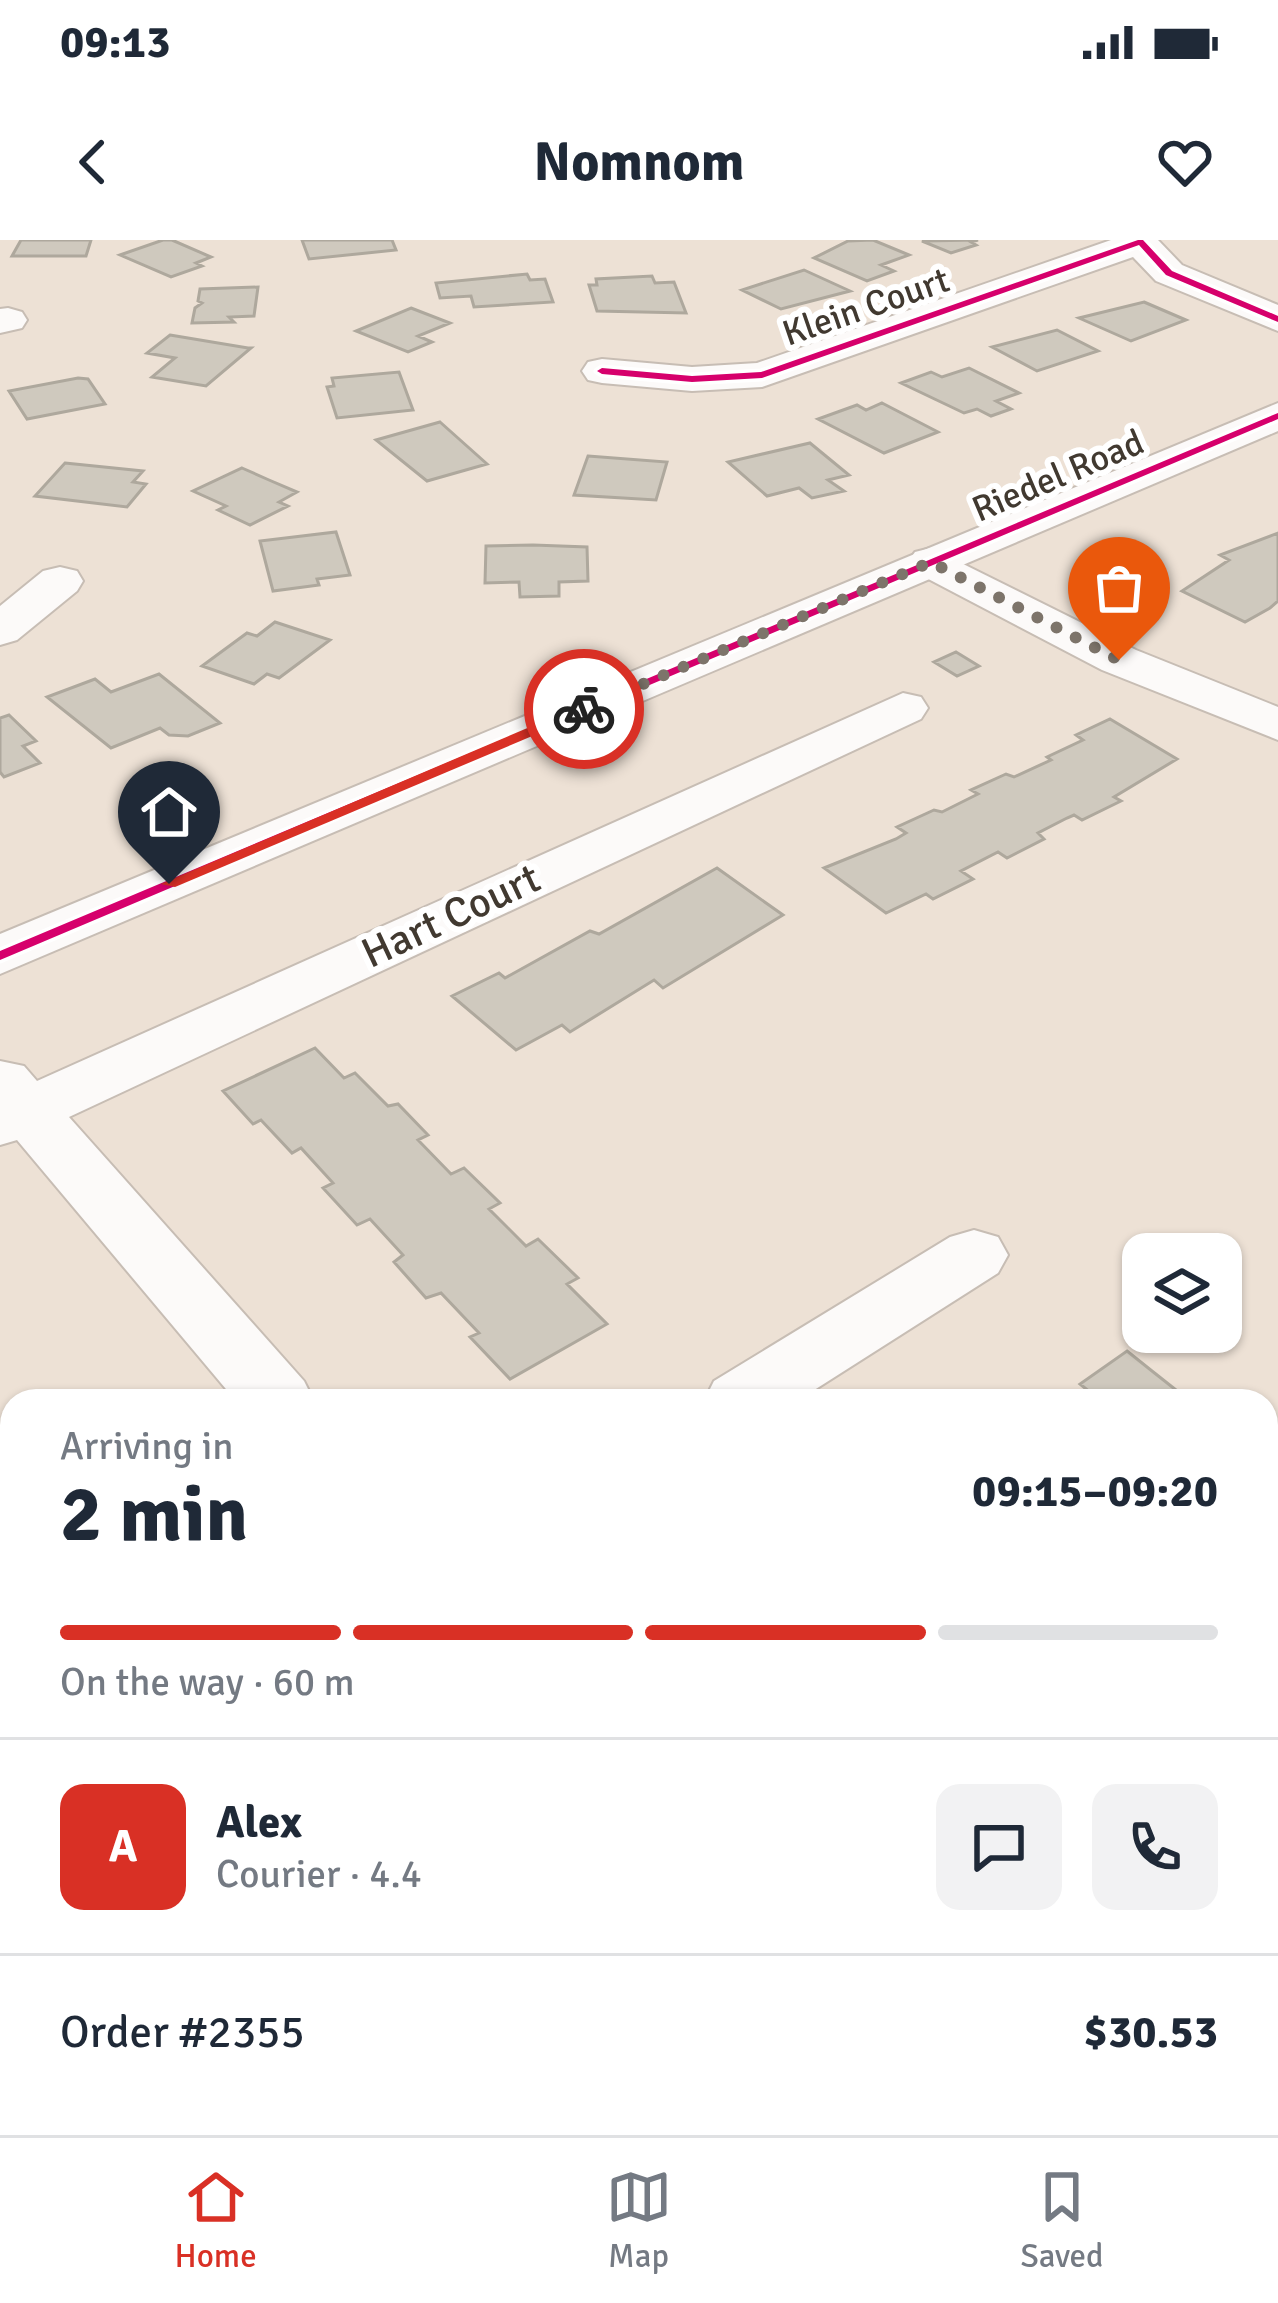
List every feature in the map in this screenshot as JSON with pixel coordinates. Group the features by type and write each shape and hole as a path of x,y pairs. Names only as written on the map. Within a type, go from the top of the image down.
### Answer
{"street":[{"path":"1138,241 1212,258 1278,286"},
{"path":"1138,241 1169,273 1278,319"},
{"name":"Klein Court","path":"602,371 692,379 762,375 1138,241"},
{"name":"Riedel Road","path":"0,956 1278,416"},
{"path":"931,562 1119,660 1278,725"},
{"path":"0,630 60,581"},
{"name":"Hart Court","path":"9,1104 903,708"},
{"path":"9,1104 267,1389"},
{"path":"759,1389 974,1255"}],"building":[{"path":"21,240 91,240 86,256 12,256"},
{"path":"163,240 211,257 196,263 202,266 171,277 120,255"},
{"path":"302,240 392,240 396,250 309,259"},
{"path":"873,240 909,255 881,265 894,271 867,281 814,258 848,241"},
{"path":"978,240 971,242 976,245 951,253 922,241"},
{"path":"804,270 850,291 781,309 742,290"},
{"path":"527,274 530,280 545,279 553,302 474,307 471,296 440,298 436,283"},
{"path":"652,276 655,283 674,282 686,313 597,311 589,285 597,285 596,279"},
{"path":"258,287 254,316 229,317 234,322 192,323 195,308 202,303 198,301 200,289"},
{"path":"1144,302 1186,320 1131,341 1079,318"},
{"path":"411,308 450,323 418,336 432,342 408,352 356,331"},
{"path":"1057,330 1098,351 1037,371 992,347"},
{"path":"170,335 251,348 206,386 152,377 175,358 147,353"},
{"path":"969,368 1019,393 996,401 1011,409 991,416 977,409 964,413 901,383 931,372 942,377"},
{"path":"399,372 413,410 337,418 327,387 334,386 332,378"},
{"path":"88,379 105,404 27,419 9,391"},
{"path":"882,403 938,432 884,453 818,419 857,405 866,410"},
{"path":"440,422 487,464 427,481 376,440"},
{"path":"810,443 849,475 828,480 844,491 812,498 799,488 767,496 728,462"},
{"path":"588,456 667,462 656,500 574,495"},
{"path":"65,463 143,471 133,482 146,484 127,507 35,496"},
{"path":"242,468 297,492 279,502 288,506 250,525 218,510 226,506 193,491"},
{"path":"336,532 350,575 273,591 260,541"},
{"path":"1278,533 1278,601 1270,608 1245,622 1182,591 1229,560 1220,555"},
{"path":"486,546 587,547 588,581 559,582 559,596 520,597 519,582 485,583"},
{"path":"275,622 330,640 279,678 267,674 254,684 202,666 247,633 257,636"},
{"path":"956,652 979,666 957,676 934,662"},
{"path":"159,674 220,723 188,736 169,735 160,728 111,748 47,697 95,679 111,692"},
{"path":"9,715 36,741 23,746 40,763 4,777 0,772 0,718"},
{"path":"1110,719 1177,759 1114,797 1121,801 1082,820 1074,815 1067,818 1038,833 1044,839 1007,858 998,852 961,871 973,879 933,899 926,894 886,913 824,868 896,839 906,833 897,827 978,794 971,790 1051,760 1047,757 1083,740 1076,735"},
{"path":"717,868 783,915 663,988 654,980 570,1032 562,1025 516,1050 452,996 499,973 505,978 590,931 599,934"},
{"path":"315,1048 344,1078 355,1073 388,1106 398,1104 428,1135 418,1140 451,1174 464,1168 500,1203 489,1209 526,1246 538,1239 578,1278 567,1284 607,1324 510,1379 470,1337 479,1333 441,1293 426,1298 394,1262 403,1255 370,1219 357,1225 323,1188 333,1183 301,1148 292,1153 261,1120 253,1124 223,1091"},
{"path":"1130,1353 1175,1389 1086,1389 1080,1384"}],"cycle path":[{"path":"1140,242 1169,273 1278,319"},
{"path":"602,371 692,379 762,375 1140,242"},
{"path":"0,956 1278,416"}],"way so far":[{"path":"584,709 931,562 1119,660"}],"route":[{"path":"169,884 584,709"}]}
